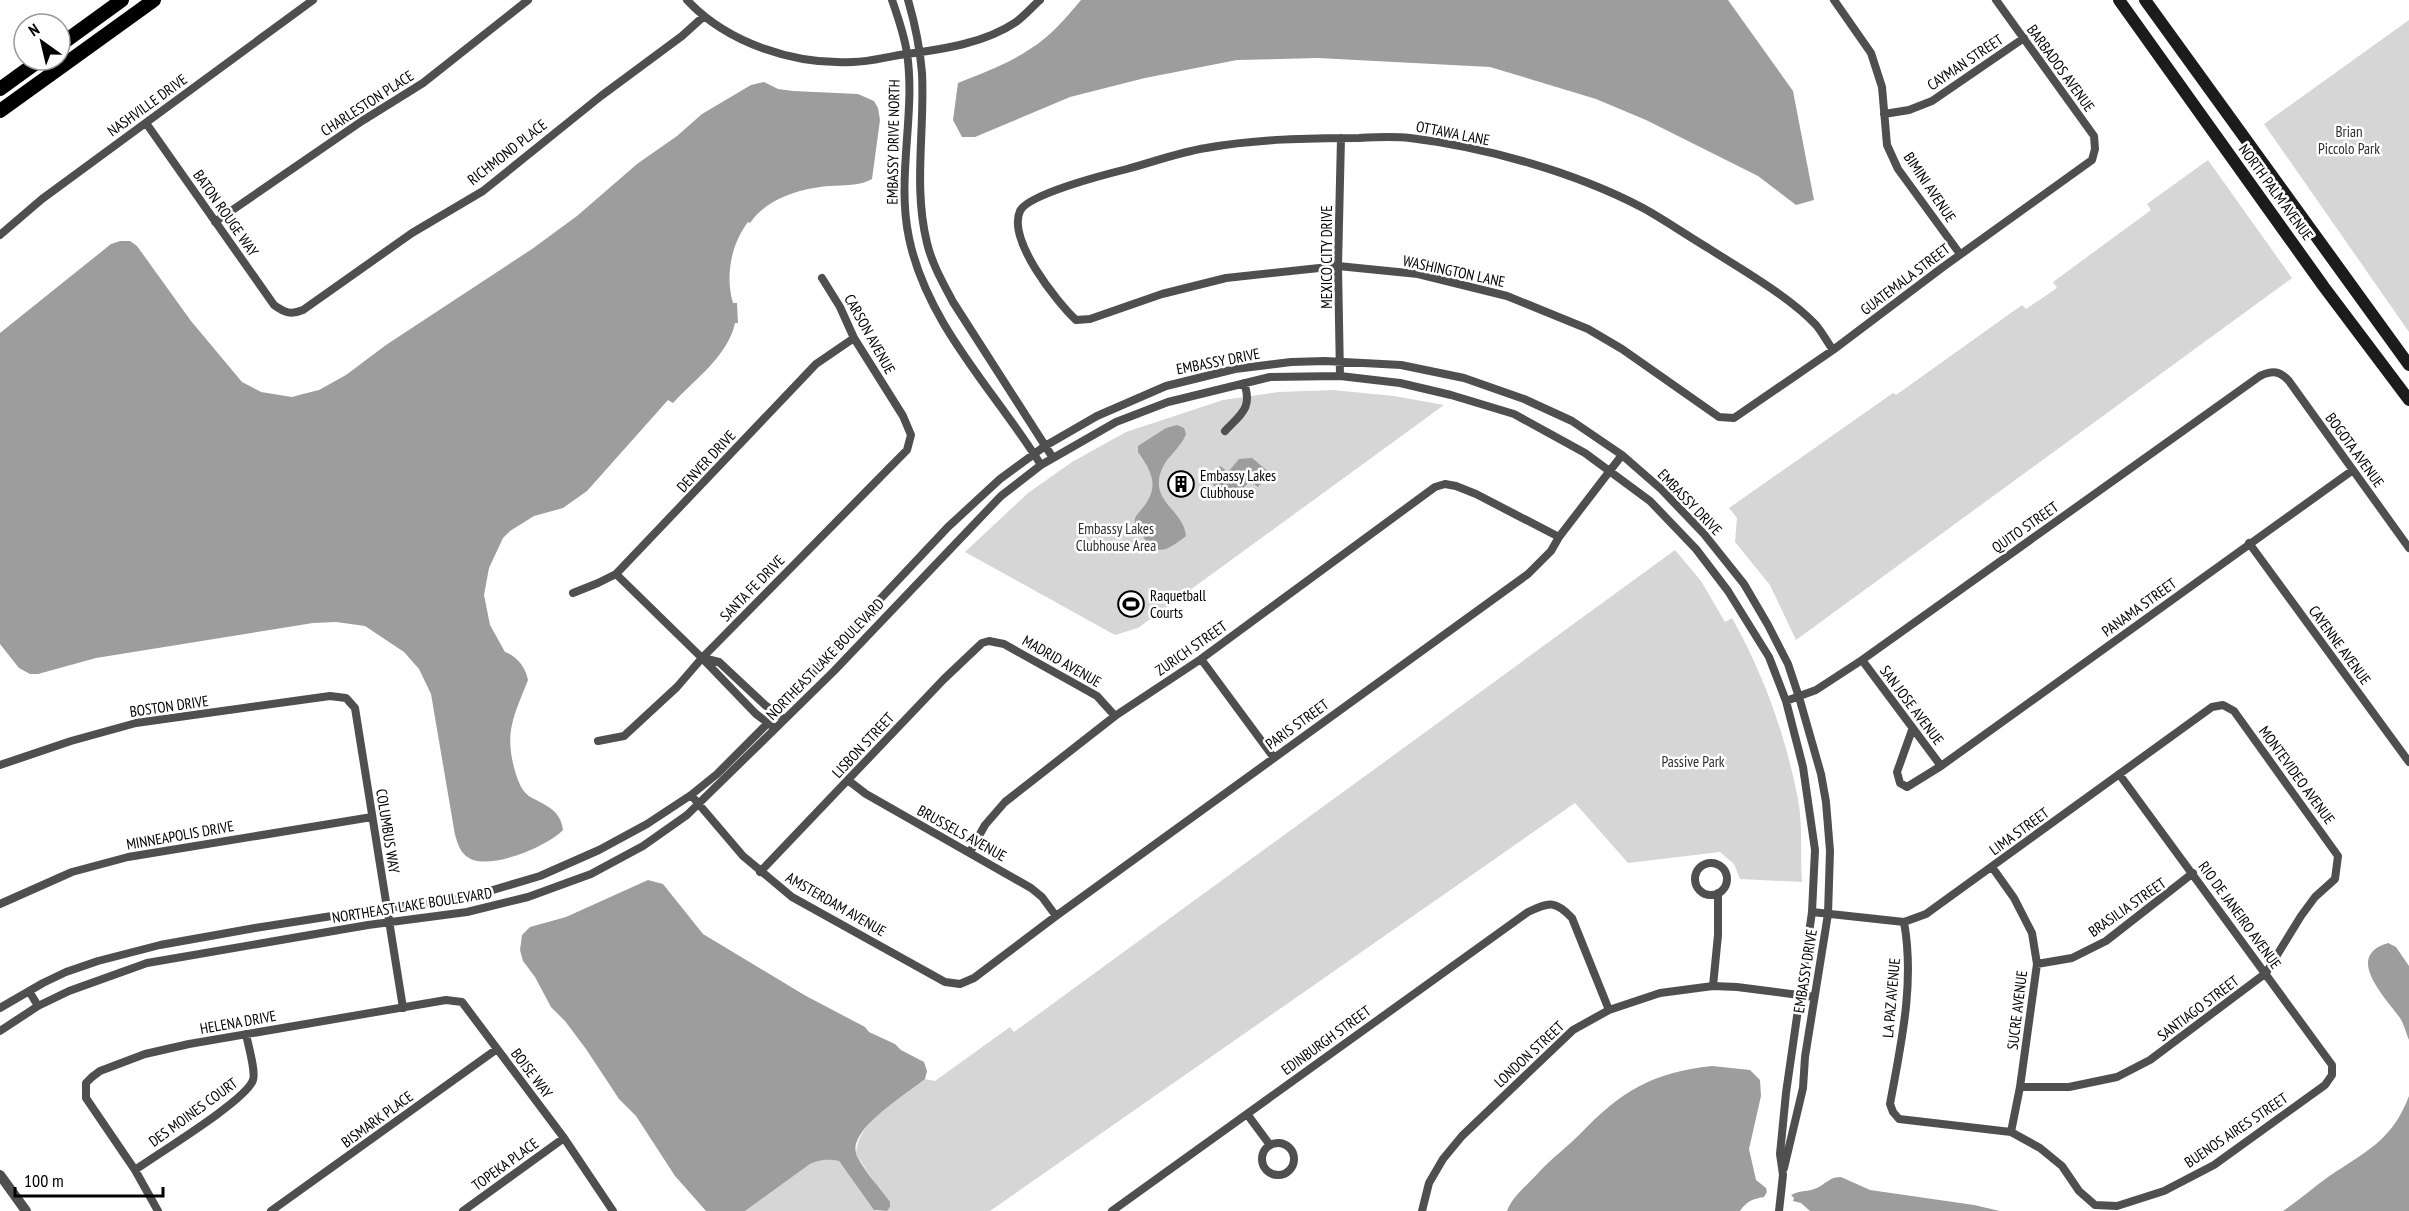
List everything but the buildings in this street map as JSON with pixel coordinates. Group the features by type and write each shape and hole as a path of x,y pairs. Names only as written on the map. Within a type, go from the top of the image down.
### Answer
{"main road":[{"path":"72,36 122,0"},
{"path":"0,111 154,0"},
{"name":"NORTH PALM AVENUE","path":"2119,0 2324,287 2409,400"},
{"name":"NORTH PALM AVENUE","path":"2145,0 2409,365"},
{"path":"0,89 23,72"},
{"path":"2239,166 2256,154"}],"street":[{"name":"NASHVILLE DRIVE","path":"0,235 42,199 313,0"},
{"name":"CHARLESTON PLACE","path":"215,222 362,121 423,83 528,0"},
{"path":"687,0 703,17 734,35 780,55 825,62 854,62 949,48 981,38 1016,22 1040,0"},
{"name":"EMBASSY DRIVE NORTH","path":"892,0 907,54 908,93 903,196 909,240 927,292 964,354 1041,465"},
{"name":"EMBASSY DRIVE NORTH","path":"908,0 920,52 922,74 921,208 927,244 953,302 1053,458"},
{"name":"BIMINI AVENUE","path":"1834,0 1871,54 1882,87 1887,145 1898,169 1960,254"},
{"name":"BARBADOS AVENUE","path":"1996,0 2094,136 2094,154"},
{"name":"RICHMOND PLACE","path":"289,314 303,310 412,233 483,190 601,96 682,36 703,17"},
{"name":"CAYMAN STREET","path":"1884,114 1909,110 1932,101 2024,38"},
{"name":"BATON ROUGE WAY","path":"146,123 274,305 289,314"},
{"name":"OTTAWA LANE","path":"1076,320 1060,303 1039,274 1021,239 1017,226 1020,210 1027,203 1106,174 1206,148 1296,139 1407,137 1475,149 1576,178 1643,208 1733,264 1791,304 1816,326 1833,350"},
{"name":"MEXICO CITY DRIVE","path":"1340,376 1338,266 1341,138"},
{"name":"GUATEMALA STREET","path":"1727,419 1741,416 1833,350 1960,254 2087,165 2094,154"},
{"name":"WASHINGTON LANE","path":"1076,320 1090,319 1162,294 1226,278 1338,266 1418,274 1508,296 1588,329 1622,349 1719,417 1727,419"},
{"name":"CARSON AVENUE","path":"822,278 840,307 854,338 903,416 911,435"},
{"name":"DENVER DRIVE","path":"573,593 598,584 616,574 816,364 854,338"},
{"name":"EMBASSY DRIVE","path":"1034,453 1097,416 1166,386 1235,369 1291,362 1339,360 1401,365 1464,378 1524,399 1572,421 1622,455 1661,489 1704,534 1744,584 1768,625 1788,664 1799,697 1821,774 1826,802 1830,851 1828,914 1805,1057 1803,1088 1778,1207"},
{"name":"BOGOTA AVENUE","path":"2276,372 2289,381 2409,548"},
{"name":"QUITO STREET","path":"1786,701 1816,690 1862,660 2260,376 2276,372"},
{"name":"EMBASSY DRIVE","path":"1041,465 1116,422 1168,402 1270,377 1340,376 1400,383 1514,414 1549,431 1610,470 1650,501 1696,549 1734,600 1770,657 1786,701 1809,799 1815,850 1812,912 1798,995 1780,1154 1783,1175"},
{"path":"1225,431 1247,408 1248,394 1244,383"},
{"name":"SANTA FE DRIVE","path":"598,741 624,736 677,687 702,658 907,450 911,435"},
{"name":"NORTHEAST LAKE BOULEVARD","path":"0,1008 66,972 160,945 255,928 466,898 540,876 599,850 647,824 691,795 717,774 768,723 948,527 999,479 1034,453"},
{"name":"PARIS STREET","path":"960,984 974,978 1528,574 1551,551 1559,537 1622,455"},
{"name":"NORTHEAST LAKE BOULEVARD","path":"0,1031 38,1006 80,986 147,963 388,922 467,912 528,897 591,874 643,846 687,815 785,720 1001,496 1041,465"},
{"name":"PANAMA STREET","path":"1912,730 1897,772 1900,783 1907,787 1941,766 2353,470"},
{"name":"ZURICH STREET","path":"970,852 985,825 1005,802 1115,716 1201,659 1436,487 1445,484 1476,494 1559,537"},
{"name":"CAYENNE AVENUE","path":"2249,543 2409,762"},
{"path":"616,574 756,714 775,729"},
{"name":"MADRID AVENUE","path":"989,641 1004,644 1097,696 1115,716"},
{"name":"LISBON STREET","path":"760,872 976,647 989,641"},
{"path":"702,658 719,662 785,720"},
{"path":"1201,659 1274,758"},
{"name":"SAN JOSE AVENUE","path":"1862,660 1941,766"},
{"name":"BOSTON DRIVE","path":"0,765 70,741 136,723 330,696 346,698"},
{"name":"COLUMBUS WAY","path":"346,698 356,708 403,1008"},
{"name":"LIMA STREET","path":"1812,912 1904,922 1926,914 2212,706 2223,705"},
{"name":"MONTEVIDEO AVENUE","path":"2223,705 2234,711 2338,856 2338,868"},
{"name":"RIO DE JANEIRO AVENUE","path":"2119,774 2332,1065 2332,1075"},
{"name":"BRUSSELS AVENUE","path":"849,781 866,794 1031,888 1042,897 1056,916"},
{"name":"AMSTERDAM AVENUE","path":"691,795 723,835 760,872 792,897 945,982 960,984"},
{"name":"MINNEAPOLIS DRIVE","path":"0,904 72,872 128,857 372,817"},
{"name":"SUCRE AVENUE","path":"1992,867 2014,898 2032,933 2037,964 2020,1087 2011,1132"},
{"name":"SANTIAGO STREET","path":"2020,1087 2068,1087 2117,1077 2150,1060 2266,973 2301,916 2315,897 2335,879 2338,868"},
{"name":"BRASILIA STREET","path":"2037,964 2072,958 2106,941 2193,873"},
{"path":"1713,986 1718,935 1718,893"},
{"name":"EDINBURGH STREET","path":"1112,1211 1528,912 1546,903 1561,906 1572,918 1609,1010"},
{"name":"LA PAZ AVENUE","path":"1893,1112 1890,1104 1906,1017 1908,946 1904,922"},
{"name":"LONDON STREET","path":"1422,1211 1429,1183 1443,1159 1462,1136 1573,1030 1609,1010 1660,993 1713,986 1737,987 1814,998"},
{"path":"28,991 38,1006"},
{"name":"BOISE WAY","path":"403,1008 446,1000 462,1002 564,1138 613,1211"},
{"name":"HELENA DRIVE","path":"135,1170 87,1098 87,1083 100,1071 145,1054 246,1034 403,1008"},
{"name":"DES MOINES COURT","path":"135,1170 249,1089 254,1078 246,1034"},
{"name":"BISMARK PLACE","path":"272,1211 497,1049"},
{"name":"BUENOS AIRES STREET","path":"1893,1112 1899,1119 2011,1132 2040,1148 2062,1166 2079,1191 2095,1205 2117,1206 2164,1191 2214,1165 2325,1085 2332,1075"},
{"path":"1247,1114 1270,1145"},
{"name":"TOPEKA PLACE","path":"463,1211 564,1138"},
{"path":"135,1170 158,1211"},
{"path":"0,1175 26,1211"}],"green space":[{"name":"Brian Piccolo Park","path":"2409,20 2409,332 2264,124"},
{"path":"2208,160 2292,278 1796,640 1770,585 1735,542 1737,518 1729,508 1893,393 1896,395 2022,305 2026,309 2057,288 2053,282 2151,210 2147,204"},
{"name":"Embassy Lakes Clubhouse Area","path":"1333,390 1394,396 1444,405 1138,628 1115,635 965,552 1028,493 1072,462 1126,432 1223,400 1279,392"},
{"name":"Passive Park","path":"1675,550 1701,581 1725,622 1732,618 1764,683 1787,751 1798,799 1802,882 1740,879 1734,864 1720,852 1628,863 1575,803 990,1211 887,1211 890,1207 856,1154 864,1130 882,1111 925,1079 935,1081 1010,1027 1014,1032"},
{"path":"828,1159 839,1161 876,1211 745,1211 810,1164"}],"shaded area":[{"path":"1081,0 1728,0 1793,91 1814,200 1796,205 1758,176 1646,120 1596,99 1490,67 1318,58 1237,60 1145,78 1070,97 975,137 962,137 953,120 958,83 1004,64 1037,44 1057,27"},
{"path":"764,82 778,89 858,94 874,101 880,120 872,179 857,184 819,187 797,192 775,201 757,214 750,223 748,222 737,240 731,261 731,293 733,303 737,303 738,323 735,323 731,335 718,356 673,403 668,400 587,491 563,508 534,516 510,531 503,538 489,568 484,595 490,625 505,652 517,659 523,667 528,680 512,724 510,745 515,771 523,790 556,813 563,830 556,836 532,849 504,859 478,861 463,854 455,835 431,694 419,669 404,652 365,626 336,622 313,623 96,658 38,674 30,674 19,668 0,644 0,333 111,244 130,241 137,246 191,321 242,382 261,392 292,397 319,390 346,375 386,345 532,249 577,216 637,164 677,136 702,114 751,85"},
{"path":"1177,425 1184,428 1186,434 1181,444 1167,460 1159,480 1163,497 1184,527 1186,536 1169,547 1159,550 1149,544 1135,524 1136,517 1151,495 1152,488 1151,474 1138,452 1138,446 1166,428"},
{"path":"1252,458 1270,473 1258,487 1250,481 1238,494 1225,495 1208,480 1220,466 1228,472 1239,459"},
{"path":"648,880 663,884 703,934 806,996 924,1062 927,1071 925,1079 880,1113 860,1135 856,1146 860,1162 890,1202 887,1211 874,1210 839,1161 828,1160 810,1164 745,1211 706,1211 675,1176 636,1116 619,1099 586,1049 551,1007 535,977 523,961 520,950 522,935 530,927 566,917"},
{"path":"2388,943 2396,947 2409,966 2409,1040 2401,1020 2378,989 2368,967 2369,957 2375,949"},
{"path":"1712,1066 1750,1070 1760,1080 1761,1096 1749,1149 1756,1180 1766,1188 1767,1192 1764,1197 1750,1201 1740,1211 1507,1211 1517,1195 1544,1167 1609,1106 1639,1086 1655,1079 1672,1073"},
{"path":"2409,1096 2409,1211 2283,1211 2366,1152 2386,1135 2395,1124"},
{"path":"1841,1177 1870,1190 2000,1211 1810,1211 1801,1203 1793,1201 1794,1198 1791,1195 1816,1189 1832,1179"}],"place":[{"name":"Embassy Lakes Clubhouse","path":"1181,484"},
{"name":"Raquetball Courts","path":"1131,604"}]}
